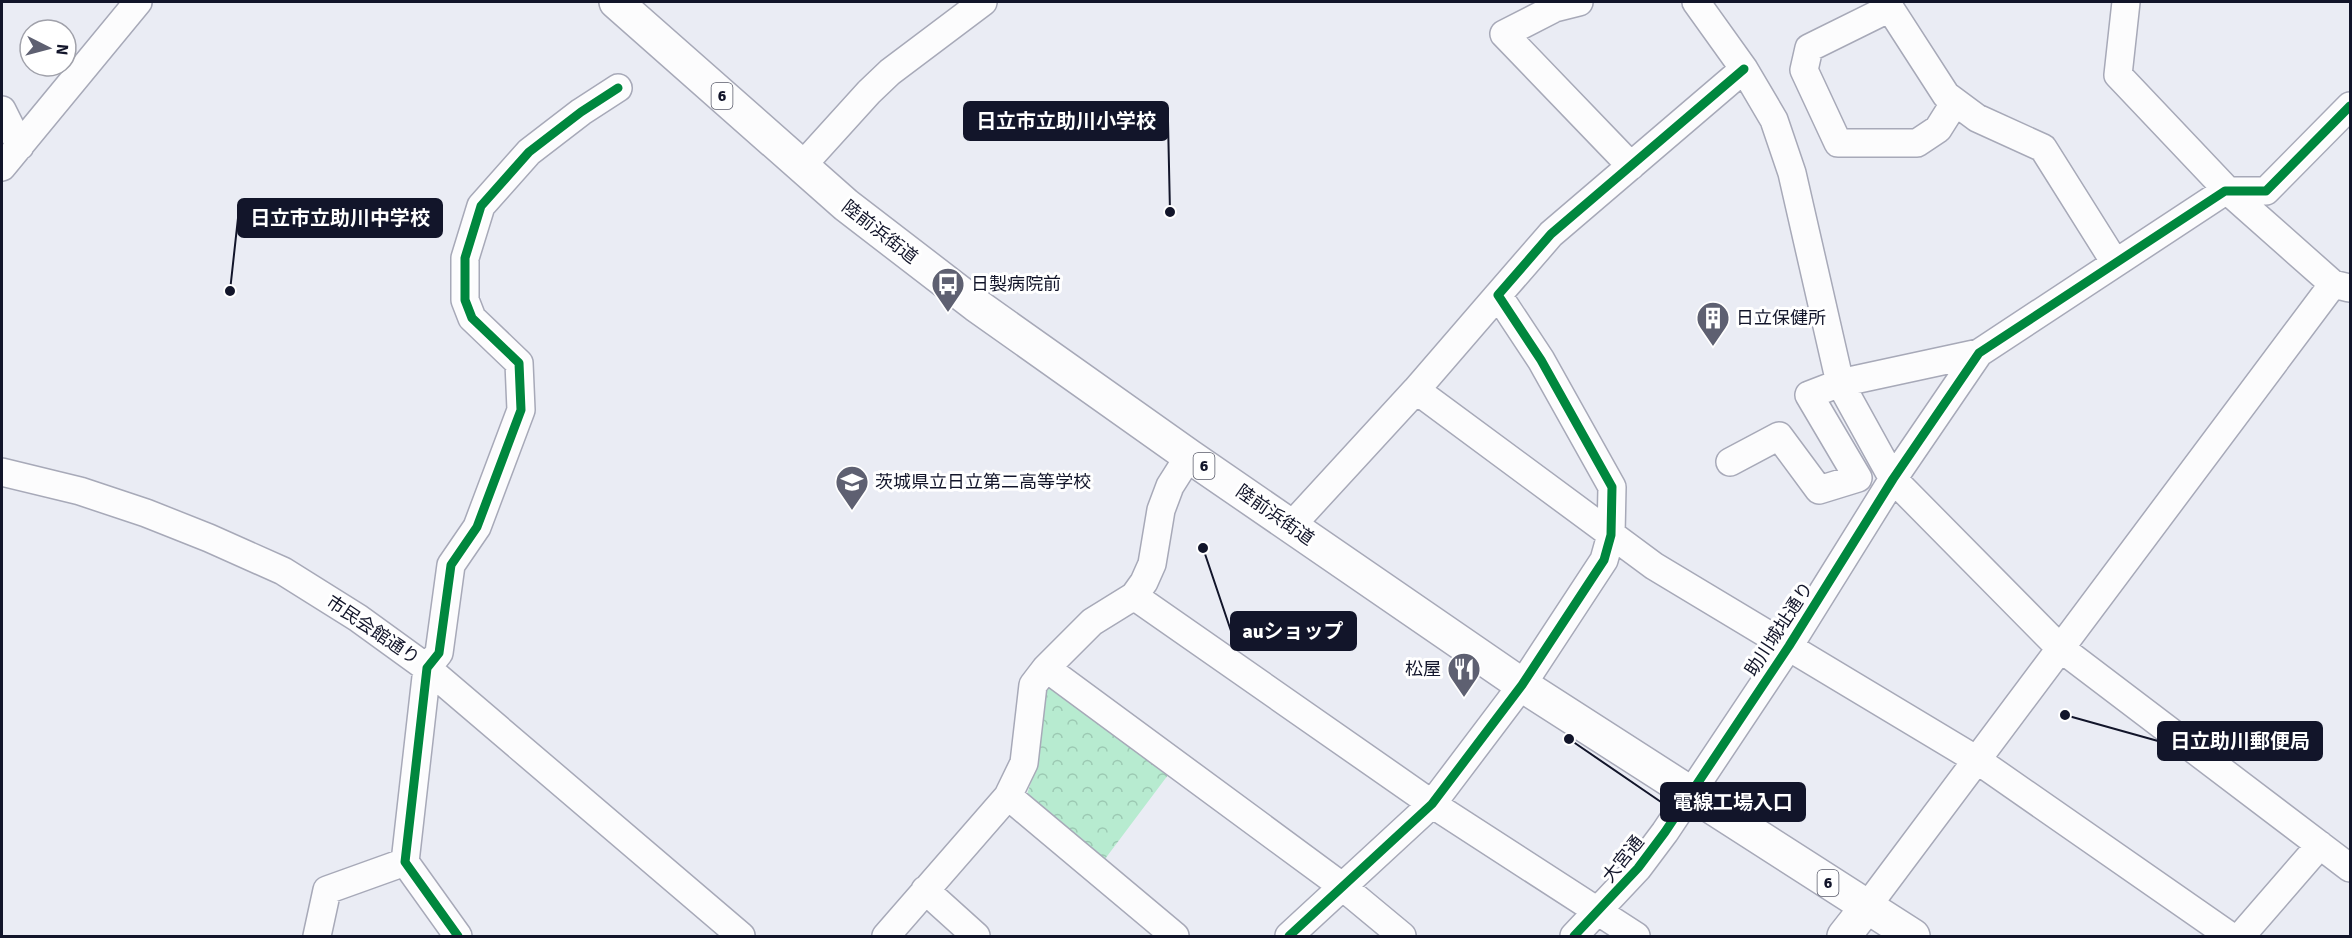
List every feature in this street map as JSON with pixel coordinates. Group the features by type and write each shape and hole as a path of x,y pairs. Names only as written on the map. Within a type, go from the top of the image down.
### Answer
{"highway":[{"name":"陸前浜街道","path":"616,2 801,167 921,264 1189,456 1522,685 1866,908 1913,936"},
{"path":"1844,936 1866,908"}],"street":[{"path":"2,167 138,2"},
{"path":"801,167 890,72 983,2"},
{"path":"1580,2 1556,8 1504,34 1631,166"},
{"path":"1696,2 1744,69 1774,120 1784,146 1840,383 1893,479 2059,647 2350,868"},
{"path":"1866,908 2059,647 2342,286 2228,191 2118,75 2126,2"},
{"path":"1955,102 1938,129 1917,143 1838,143 1804,70 1809,48 1888,4 1946,95 1977,118 2043,148 2114,261"},
{"path":"1291,526 1416,390 1551,234 1744,69"},
{"path":"458,936 405,862 427,668 439,652 451,565 477,527 521,410 519,363 472,318 465,300 465,258 480,206 529,152 581,112 618,88"},
{"path":"1730,462 1779,436 1819,490 1858,478 1809,395 1840,383 1979,353 2114,261 2228,191 2266,191 2350,106"},
{"path":"2,110 20,146"},
{"path":"1288,936 1432,804 1522,685 1605,560 1611,535 1612,487 1541,360 1497,295"},
{"name":"助川城址通り","path":"1690,795 1790,646 1893,479 1979,353"},
{"path":"1416,390 1654,566 1977,760 2230,936"},
{"path":"886,936 1008,796 1024,763 1033,685 1046,668 1092,622 1134,596 1152,564 1161,510 1170,486 1189,456"},
{"name":"市民会館通り","path":"2,472 80,491 146,513 283,571 358,618 427,668 741,936"},
{"path":"1134,596 1432,804 1636,936"},
{"path":"1046,668 1343,887 1402,936"},
{"name":"大宮通","path":"1574,936 1638,868 1690,795"},
{"path":"1008,796 1175,936"},
{"path":"2241,936 2320,845"},
{"path":"317,936 327,890 405,862"},
{"path":"924,890 976,936"}],"green space":[{"path":"1053,683 1168,775 1105,859 1027,794 1038,762 1042,697"}],"cycle path":[{"path":"1289,936 1432,804 1522,685 1604,560 1611,535 1612,487 1541,360 1498,295 1551,234 1744,69"},
{"path":"458,936 405,862 427,668 439,653 451,565 477,527 521,410 519,363 472,318 465,300 465,258 481,206 529,152 581,112 618,88"},
{"path":"1574,936 1638,868 1665,832 1789,646 1893,479 1979,353 2225,191 2266,191 2350,106"}],"place":[{"name":"日立市立助川小学校","path":"1170,212"},
{"name":"日立市立助川中学校","path":"230,291"},
{"name":"日製病院前","path":"948,313"},
{"name":"日立保健所","path":"1713,347"},
{"name":"茨城県立日立第二高等学校","path":"852,511"},
{"name":"auショップ","path":"1203,548"},
{"name":"松屋","path":"1464,698"},
{"name":"日立助川郵便局","path":"2065,715"},
{"name":"電線工場入口","path":"1569,739"}]}
